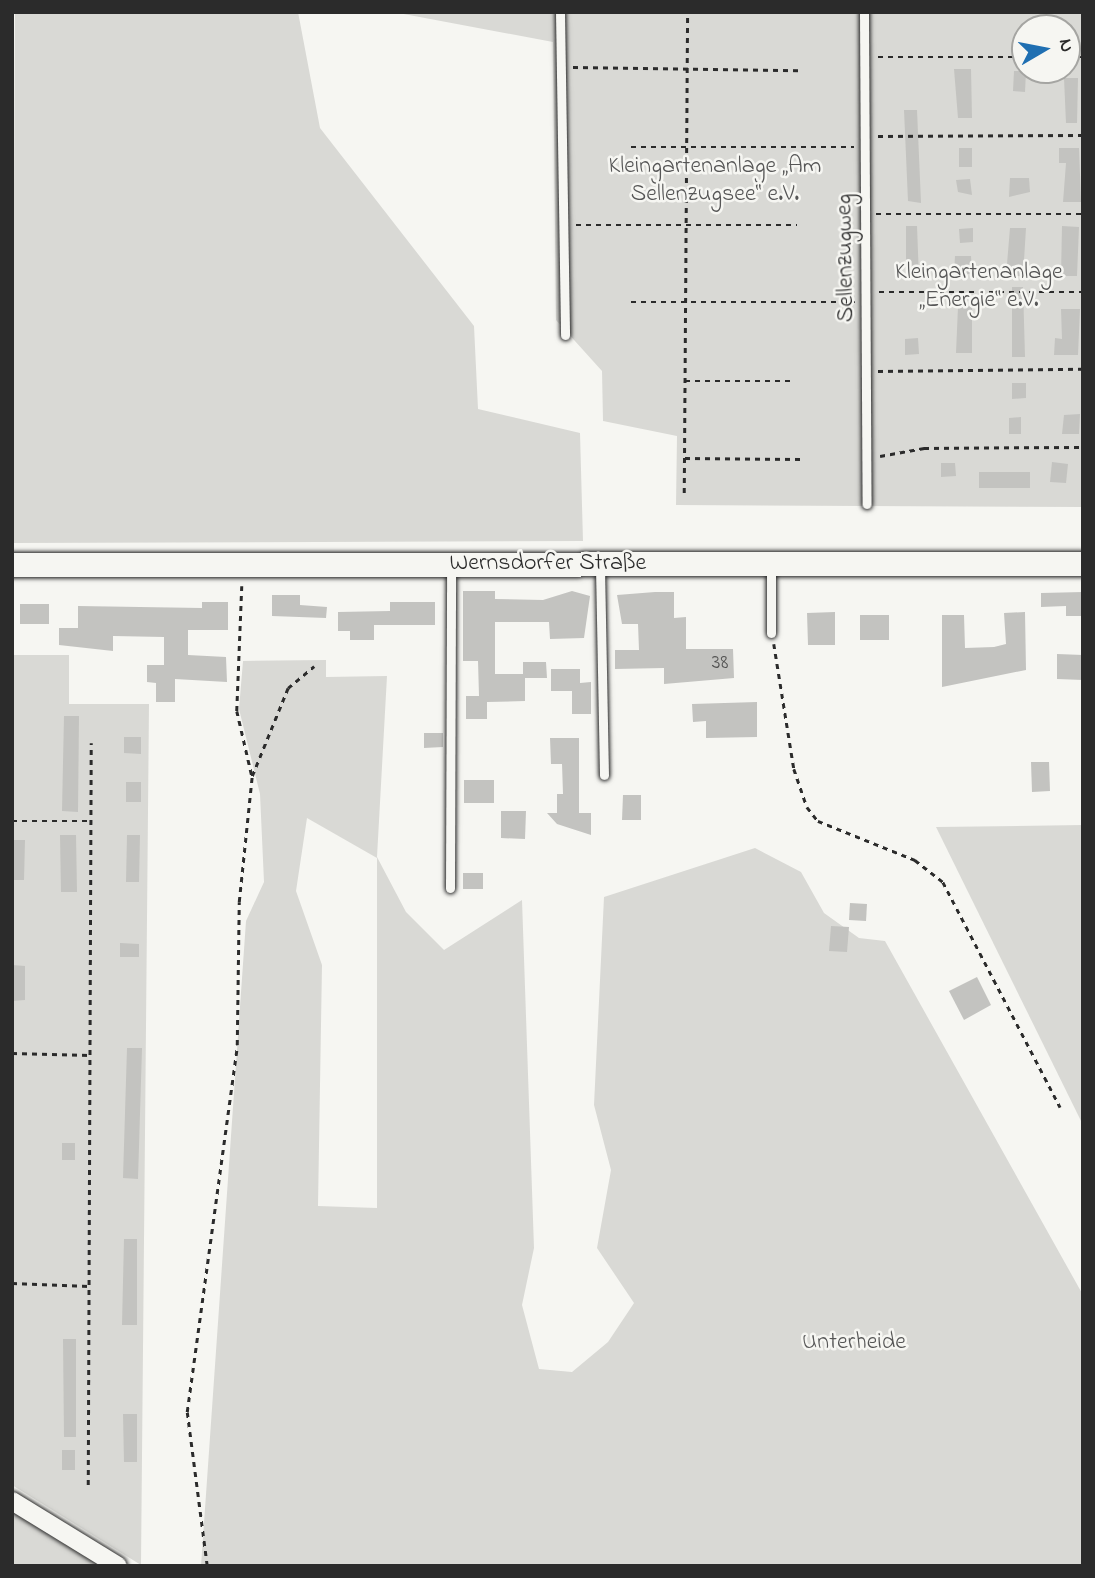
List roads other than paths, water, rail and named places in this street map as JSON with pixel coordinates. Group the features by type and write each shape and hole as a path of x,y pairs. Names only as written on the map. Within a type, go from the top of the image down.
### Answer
{"main road":[{"name":"Wernsdorfer Straße","path":"12,565 1083,564"}],"street":[{"path":"12,1501 118,1566"}],"lane":[{"path":"560,12 565,335"},
{"name":"Sellenzugweg","path":"864,12 867,503"},
{"path":"450,888 451,564"},
{"path":"600,564 604,775"},
{"path":"771,565 771,633"}],"park label":[{"name":"Kleingartenanlage „Am Sellenzugsee“ e.V.","path":"715,181"},
{"name":"Kleingartenanlage „Energie“ e.V.","path":"979,287"},
{"name":"Unterheide","path":"854,1343"}]}
